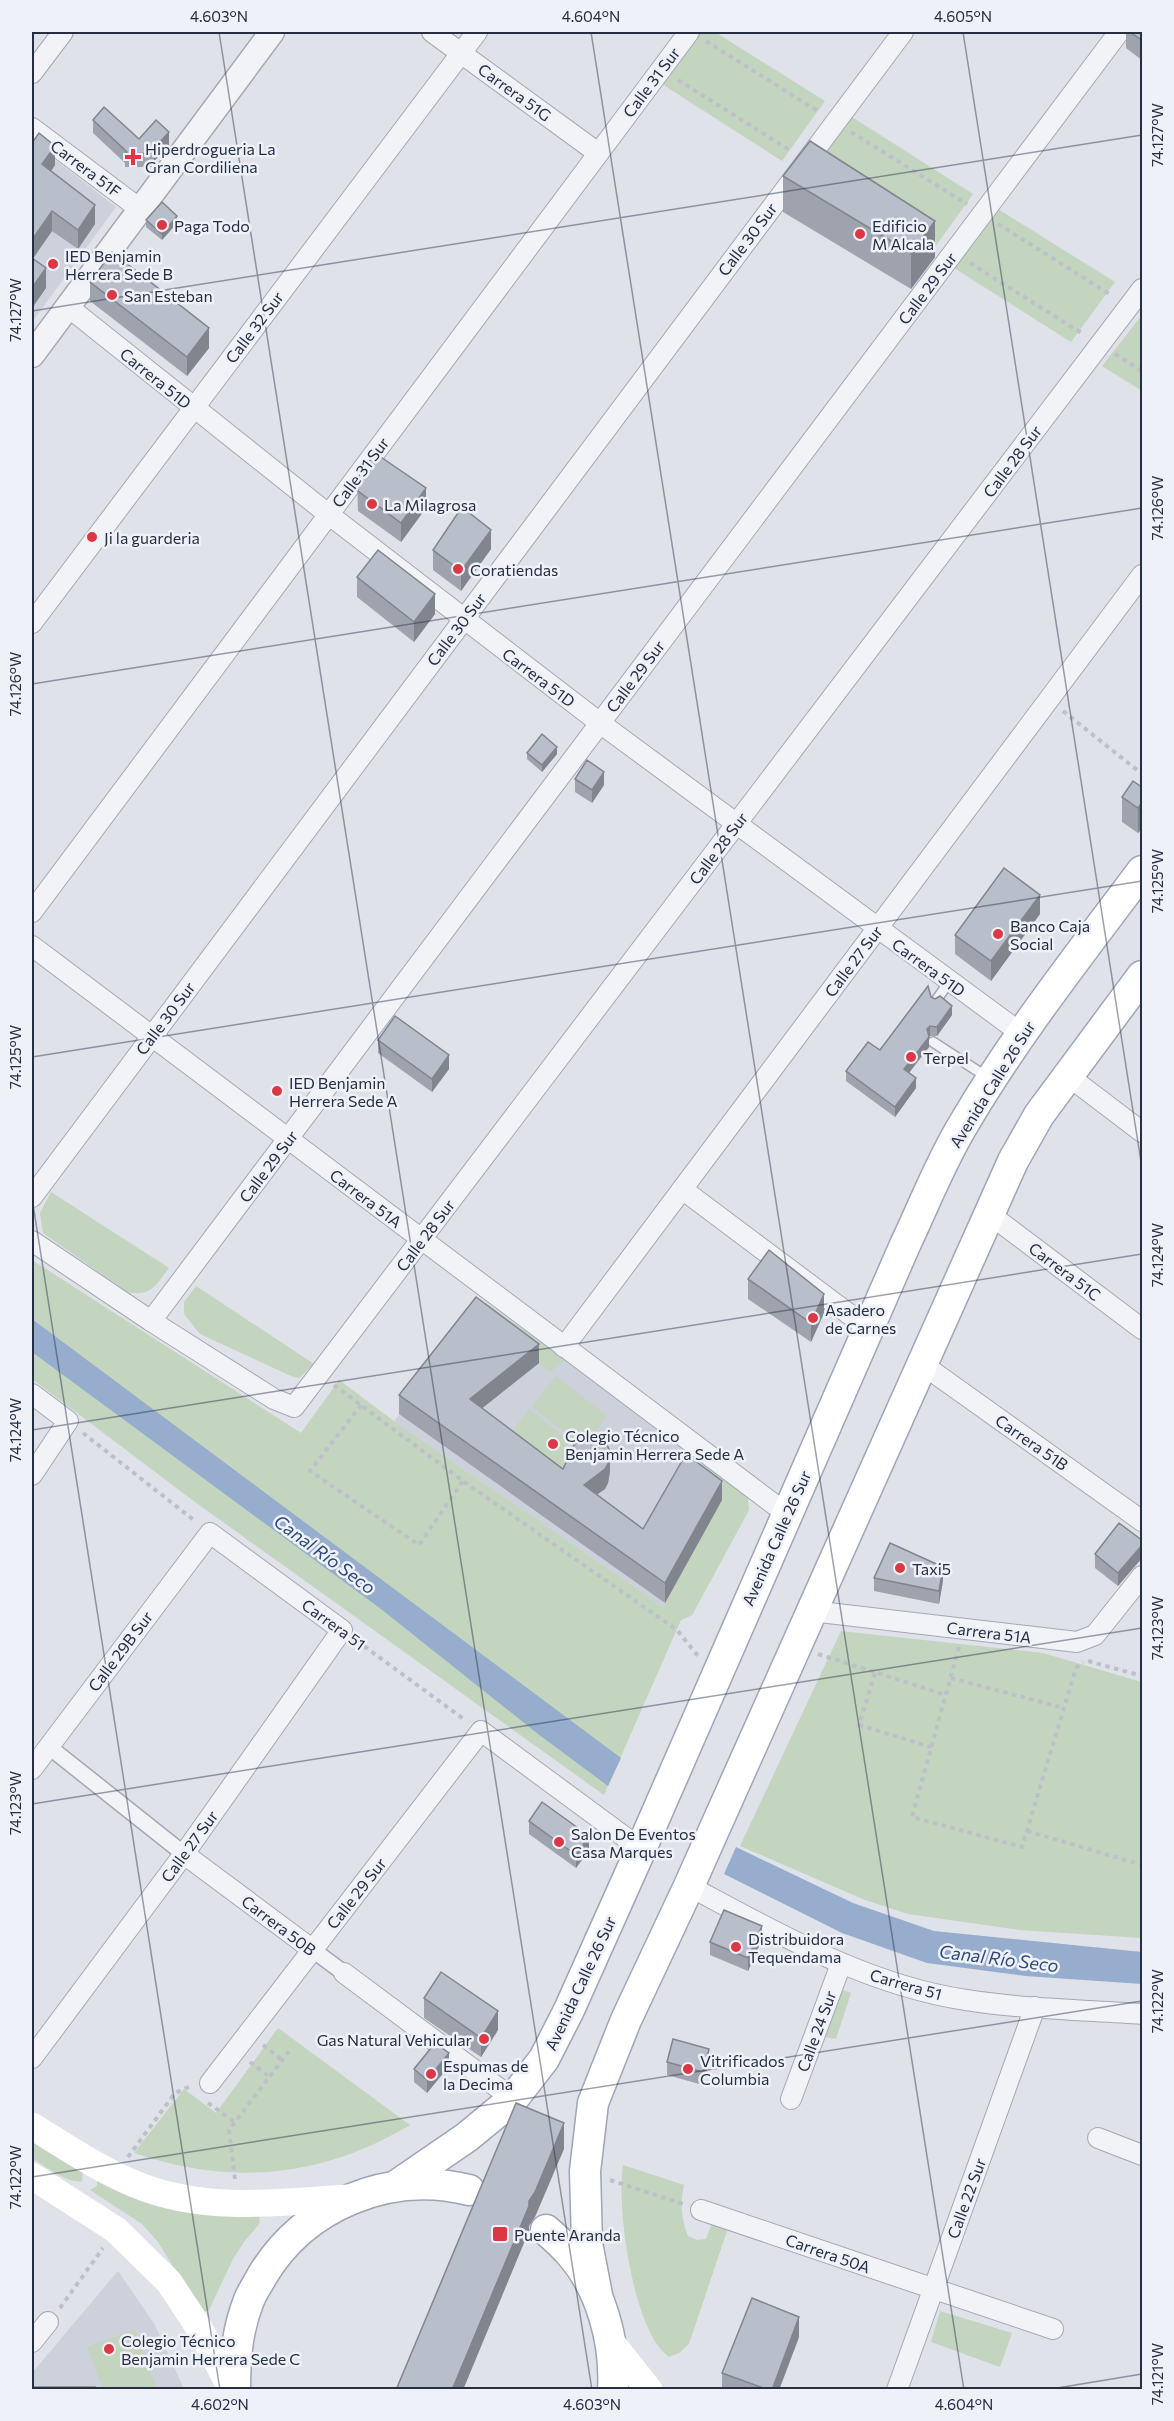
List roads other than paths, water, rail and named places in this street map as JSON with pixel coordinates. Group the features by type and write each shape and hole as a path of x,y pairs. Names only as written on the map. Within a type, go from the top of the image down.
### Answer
{"main road":[{"name":"Avenida Calle 26 Sur","path":"397,2185 467,2137 513,2099 544,2059 569,2010 641,1849 868,1329 950,1150 991,1080 1022,1034 1143,871"},
{"path":"613,2390 611,2342 597,2295 587,2243 585,2171 593,2103 626,2020 689,1886 988,1213 1025,1137 1068,1075 1143,976"},
{"path":"32,2126 114,2175 146,2188 210,2202 247,2204 350,2198 397,2185 446,2184 469,2190"},
{"path":"32,2176 116,2230 169,2282 198,2326 233,2390"},
{"path":"233,2390 236,2346 249,2299 273,2257 308,2222 350,2198"},
{"path":"546,2230 571,2253 597,2295"},
{"path":"611,2342 649,2390"}],"street":[{"path":"32,73 63,32"},
{"path":"32,355 272,32"},
{"name":"Carrera 51G","path":"432,32 598,153"},
{"name":"Calle 32 Sur","path":"32,623 477,32"},
{"name":"Calle 30 Sur","path":"32,1197 903,32"},
{"name":"Calle 29 Sur","path":"151,1321 1119,32"},
{"name":"Calle 31 Sur","path":"32,912 661,69 695,34"},
{"name":"Carrera 51F","path":"32,128 140,209"},
{"name":"Calle 28 Sur","path":"151,1321 274,1399 294,1407 1143,290"},
{"name":"Carrera 51D","path":"67,306 328,514 600,723 1022,1034"},
{"name":"Calle 27 Sur","path":"564,1347 1143,575"},
{"name":"Carrera 51A","path":"32,946 787,1514"},
{"path":"1068,1075 1143,1132"},
{"path":"682,1189 868,1329"},
{"name":"Carrera 51C","path":"988,1213 1143,1329"},
{"path":"32,1241 151,1321"},
{"name":"Carrera 51B","path":"922,1364 1143,1521"},
{"path":"32,1394 68,1421 32,1475"},
{"name":"Carrera 51","path":"210,1533 342,1630"},
{"name":"Calle 29B Sur","path":"32,1768 210,1533"},
{"name":"Carrera 51A","path":"811,1611 1068,1641 1087,1640 1101,1628 1143,1576"},
{"name":"Calle 27 Sur","path":"32,2058 184,1854 342,1630"},
{"name":"Calle 29 Sur","path":"210,2083 481,1731 641,1849"},
{"name":"Carrera 50B","path":"48,1746 184,1854 513,2099"},
{"name":"Carrera 51","path":"689,1886 841,1964 921,1990 965,2000 1143,2014"},
{"name":"Calle 24 Sur","path":"791,2099 841,1964"},
{"name":"Calle 22 Sur","path":"897,2390 1035,2007"},
{"path":"1098,2138 1143,2154"},
{"name":"Carrera 50A","path":"701,2210 1053,2329"},
{"path":"32,2342 48,2322"}],"lane":[{"path":"935,1002 949,982"},
{"path":"933,1042 991,1080"}],"water":[{"name":"Canal Río Seco","path":"32,1319 621,1758 608,1786 538,1734 381,1609 32,1352"},
{"name":"Canal Río Seco","path":"736,1847 853,1903 934,1931 1142,1952 1142,1984 1025,1976 927,1963 842,1933 724,1874"}],"place":[{"name":"Hiperdrogueria La Gran Cordiliena","path":"133,157"},
{"name":"Paga Todo","path":"162,225"},
{"name":"Edificio M Alcala","path":"860,234"},
{"name":"IED Benjamin Herrera Sede B","path":"53,264"},
{"name":"San Esteban","path":"112,295"},
{"name":"La Milagrosa","path":"372,504"},
{"name":"Ji la guarderia","path":"92,537"},
{"name":"Coratiendas","path":"458,569"},
{"name":"Banco Caja Social","path":"998,934"},
{"name":"Terpel","path":"911,1057"},
{"name":"IED Benjamin Herrera Sede A","path":"277,1091"},
{"name":"Asadero de Carnes","path":"813,1318"},
{"name":"Colegio Técnico Benjamin Herrera Sede A","path":"553,1444"},
{"name":"Taxi5","path":"900,1568"},
{"name":"Salon De Eventos Casa Marques","path":"559,1842"},
{"name":"Distribuidora Tequendama","path":"736,1947"},
{"name":"Gas Natural Vehicular","path":"484,2039"},
{"name":"Vitrificados Columbia","path":"688,2069"},
{"name":"Espumas de la Decima","path":"431,2074"},
{"name":"Puente Aranda","path":"500,2234"},
{"name":"Colegio Técnico Benjamin Herrera Sede C","path":"109,2349"}]}
